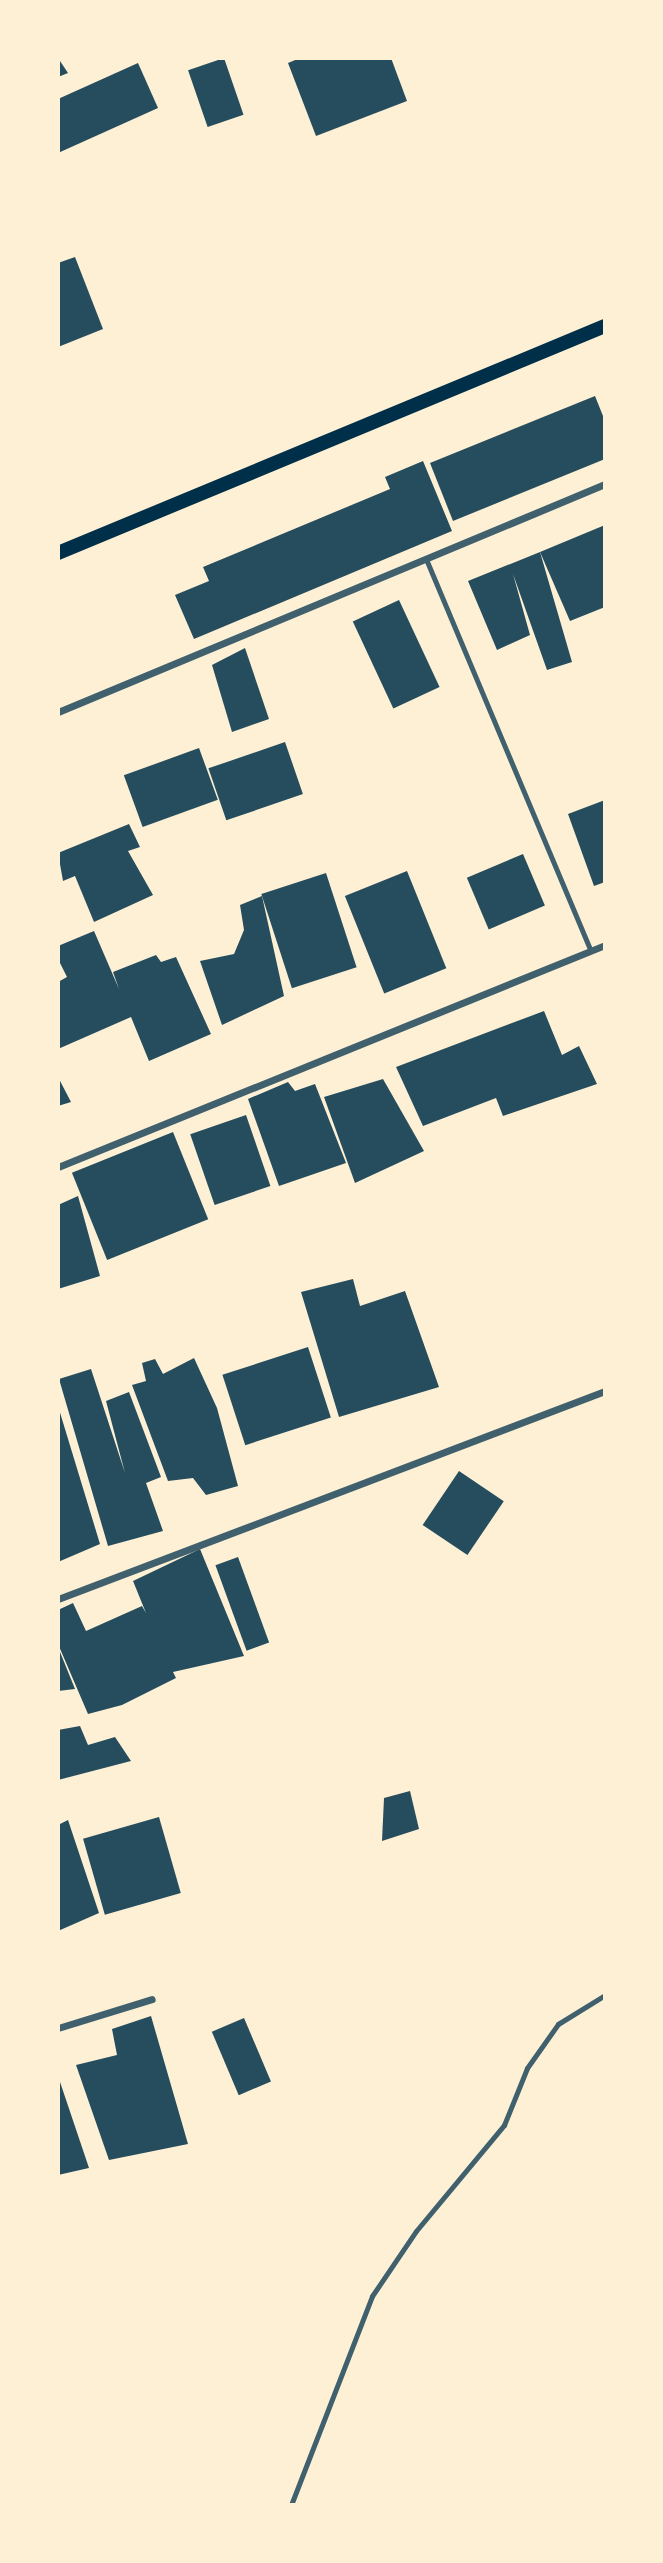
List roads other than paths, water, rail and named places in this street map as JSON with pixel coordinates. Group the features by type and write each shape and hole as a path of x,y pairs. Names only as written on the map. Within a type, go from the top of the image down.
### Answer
{"main road":[{"path":"58,553 605,326"}],"street":[{"path":"58,712 605,484"},
{"path":"58,1167 605,945"},
{"path":"58,1599 605,1391"},
{"path":"58,2028 152,1999"}],"lane":[{"path":"426,559 591,951"},
{"path":"291,2505 372,2296 416,2231 504,2125 527,2068 558,2024 605,1995"}]}
